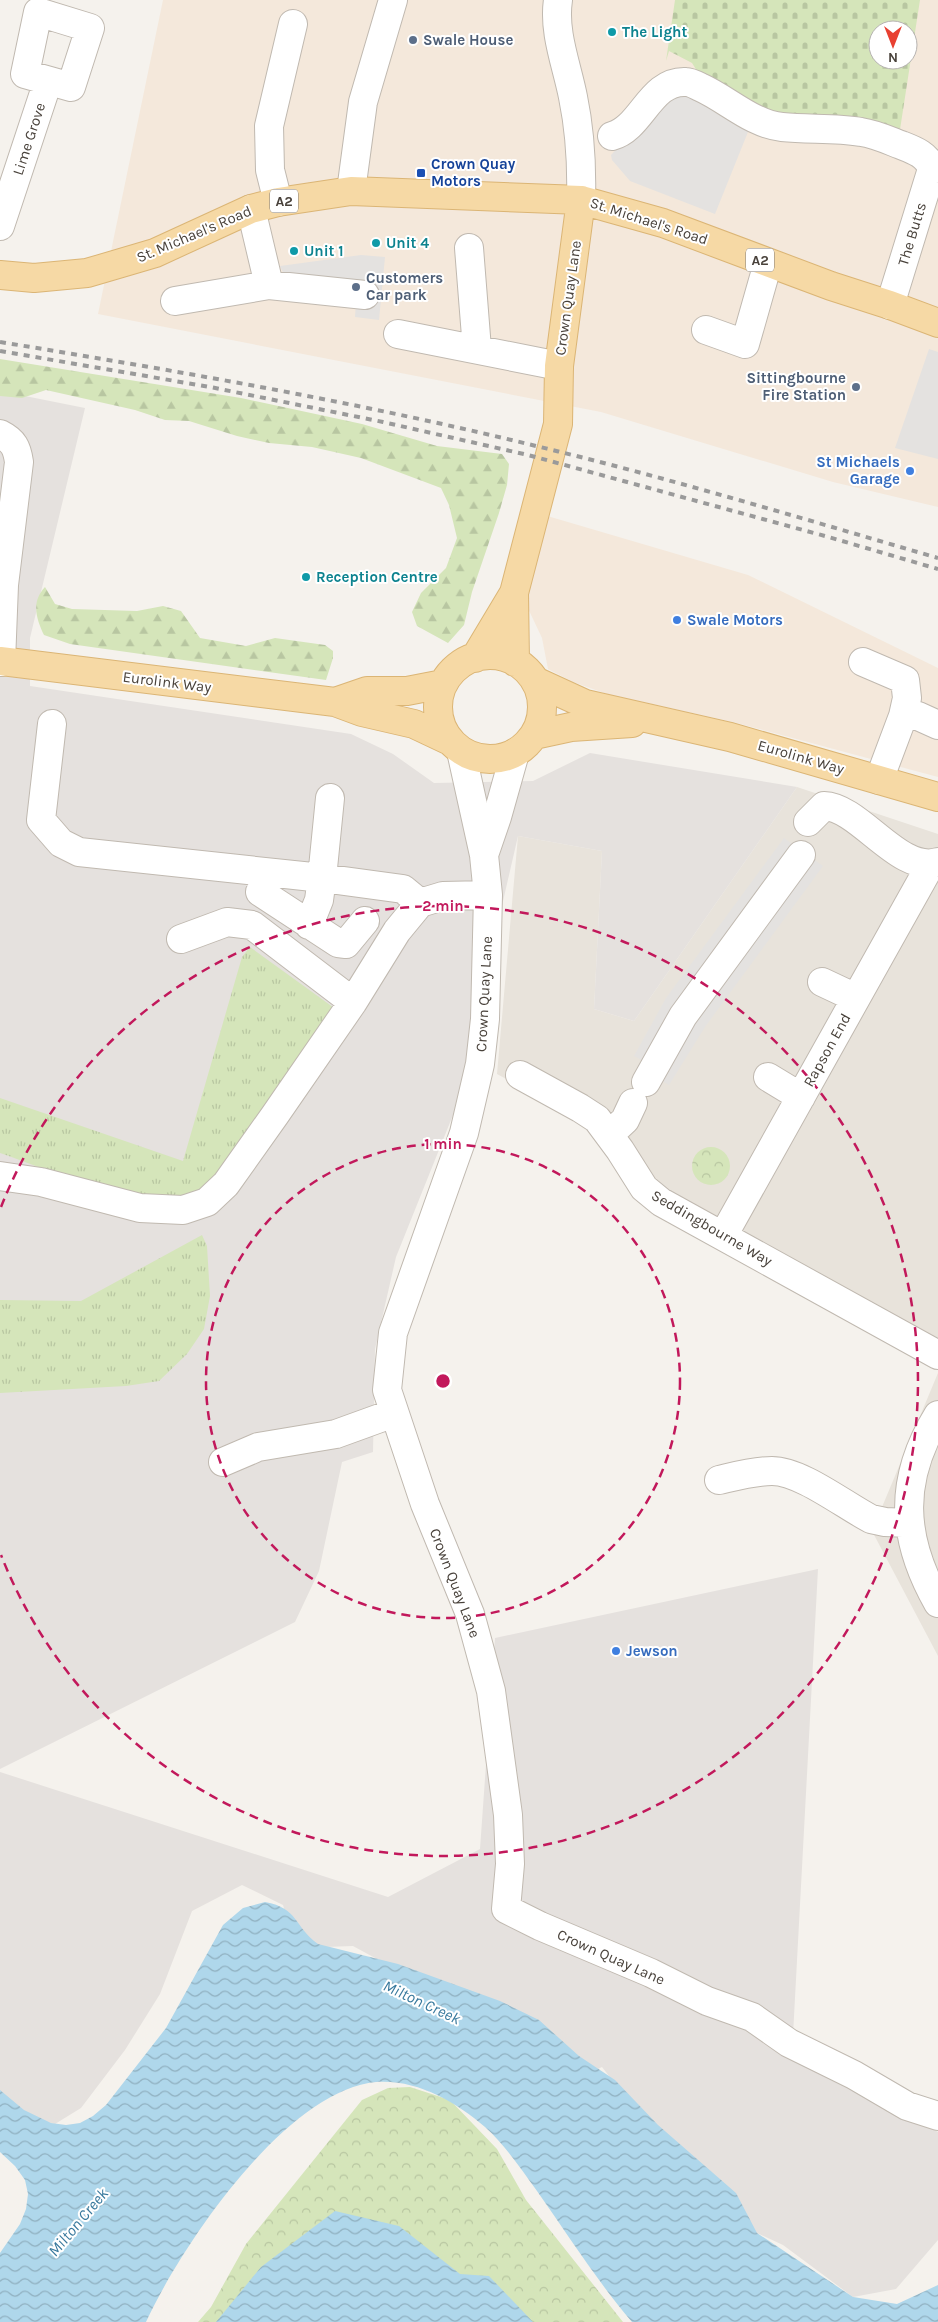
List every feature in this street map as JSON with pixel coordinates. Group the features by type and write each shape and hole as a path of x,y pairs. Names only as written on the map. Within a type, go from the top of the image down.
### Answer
{"main road":[{"name":"St. Michael's Road","path":"0,275 34,278 86,273 155,253 251,209 278,202 352,191 581,200 656,221 831,286 938,323"},
{"name":"Crown Quay Lane","path":"515,662 514,593 558,424 559,366 581,200"},
{"name":"Crown Quay Lane","path":"475,658 514,593"},
{"path":"488,655 515,662 527,670 541,694 540,722 534,735 526,745 515,753 501,758 474,757 456,746 442,728 438,714 443,684 451,673 462,664 475,658 488,655"},
{"name":"Eurolink Way","path":"1,662 335,702 362,712 414,724 456,746"},
{"name":"Eurolink Way","path":"535,681 585,704 730,736 938,797"},
{"name":"Eurolink Way","path":"335,702 367,691 407,691 443,684"},
{"name":"Eurolink Way","path":"534,735 571,727 663,721"}],"street":[{"path":"352,191 364,102 393,0"},
{"name":"Crown Quay Lane","path":"558,0 556,12 582,160 581,200"},
{"path":"31,6 90,28 71,87 48,81 24,74 31,6"},
{"path":"278,202 270,170 269,126 293,24"},
{"name":"Lime Grove","path":"0,226 48,81"},
{"path":"612,136 626,129 666,86 687,82 762,121 780,127 837,129 868,133 912,149 930,160 935,168"},
{"name":"The Butts","path":"890,305 935,168"},
{"path":"251,209 269,285"},
{"path":"469,248 477,349"},
{"path":"706,330 745,344 768,263"},
{"path":"175,301 269,285 365,295"},
{"path":"398,334 559,366"},
{"path":"0,434 10,439 17,448 19,462 2,584 1,662"},
{"path":"863,662 905,680 907,698 903,716 879,780"},
{"path":"903,716 918,716 938,725"},
{"path":"52,724 41,820 61,842 79,852 322,878 403,889 420,903"},
{"name":"Crown Quay Lane","path":"456,746 484,855 488,895 486,1018 480,1064 464,1133 393,1333 387,1390 425,1504 470,1614 492,1691 508,1815 510,1864 506,1909 540,1926 651,1973 707,2001 752,2017 789,2043 854,2075 907,2106 938,2116"},
{"name":"Crown Quay Lane","path":"484,855 515,753"},
{"path":"309,925 319,900 330,798"},
{"path":"808,822 824,806 833,806 848,813 886,845 920,862 935,863"},
{"path":"610,1134 625,1120 682,1016 802,855"},
{"name":"Rapson End","path":"723,1236 856,998 935,863"},
{"path":"260,892 338,943 346,944 365,921"},
{"path":"0,1176 41,1182 140,1208 183,1210 207,1202 230,1177 353,1002 397,931 420,903 443,896 488,895"},
{"path":"181,939 227,922 252,925 353,1002"},
{"path":"822,982 856,998"},
{"name":"Seddingbourne Way","path":"520,1075 597,1119 610,1134 644,1188 661,1202 936,1349"},
{"path":"768,1077 801,1097"},
{"path":"223,1462 258,1447 336,1434 394,1413"},
{"path":"938,1415 921,1448 912,1475 908,1502 909,1523 918,1562 925,1580 938,1603"},
{"path":"719,1480 758,1472 774,1471 793,1474 871,1519 885,1522 909,1523"}],"shaded area":[{"path":"163,0 938,0 938,507 833,482 601,412 98,314"},
{"path":"672,90 752,122 715,214 630,181 612,160 611,155"},
{"name":"Customers Car park","path":"361,255 385,257 379,320 355,317 357,289 285,277 280,266"},
{"path":"929,349 938,352 938,459 895,448"},
{"path":"0,391 85,408 30,638 30,686 351,734 393,754 434,783 533,781 590,753 797,787 634,1021 594,1009 602,851 518,836 455,1110 396,1257 375,1349 373,1452 342,1462 319,1571 295,1622 0,1769"},
{"path":"544,515 748,575 938,668 938,777 733,722 607,694 573,682 548,669 542,638 525,602"},
{"path":"797,787 938,834 938,1368 653,1207 581,1120 497,1074 518,836 602,851 594,1009 634,1021"},
{"path":"784,838 823,866 705,1027 669,1085 657,1078 647,1063 634,1056 666,998"},
{"path":"938,1373 938,1656 872,1531"},
{"path":"818,1569 792,2054 938,2132 938,2240 896,2289 853,2297 783,2245 757,2233 644,2121 602,2067 565,2085 445,1996 353,1946 296,1948 283,1905 242,1885 192,1911 160,1994 125,2050 81,2108 55,2124 8,2113 0,2108 0,1772 388,1897 480,1849 495,1638"}],"green space":[{"path":"675,0 920,0 917,20 868,20 868,70 909,70 899,136 806,129 702,79 692,63 669,51 666,61"},
{"path":"0,359 241,398 362,424 437,446 502,454 509,464 507,485 472,592 464,625 448,643 417,626 412,612 421,593 446,568 457,538 449,505 441,488 361,458 312,447 269,443 237,436 189,421 165,420 135,410 46,390 22,398 0,396"},
{"path":"45,587 55,604 72,609 137,611 163,606 181,611 200,638 246,646 275,638 325,645 333,651 333,658 326,680 70,644 44,635 41,629 36,604"},
{"path":"250,947 337,1010 210,1183 186,1194 161,1197 134,1195 75,1180 0,1153 0,1098 183,1161 242,957"},
{"path":"711,1147 724,1153 730,1166 724,1179 711,1185 698,1179 692,1166 698,1153"},
{"path":"202,1235 207,1246 210,1296 204,1329 187,1354 159,1381 126,1386 0,1393 0,1300 81,1301"},
{"path":"410,2087 450,2100 497,2149 526,2200 623,2322 198,2322 211,2307 246,2244 362,2100 388,2088"}],"water":[{"name":"Milton Creek","path":"265,1902 276,1905 290,1913 310,1938 318,1944 398,1964 500,2001 539,2020 579,2056 615,2080 658,2125 736,2193 757,2233 853,2297 897,2304 938,2285 938,2322 632,2322 595,2274 519,2166 485,2127 448,2101 420,2088 406,2084 376,2082 342,2091 307,2112 273,2141 240,2176 210,2215 162,2290 146,2322 0,2322 0,2253 20,2224 26,2209 28,2194 25,2180 15,2166 0,2152 0,2090 24,2110 51,2123 66,2125 80,2123 93,2116 106,2105 166,2028 223,1925 243,1908"},
{"path":"335,2211 399,2226 460,2274 489,2276 533,2322 216,2322 261,2267"}],"railway":[{"path":"0,342 267,388 466,429 685,485 938,558"},
{"path":"0,351 210,387 383,422 528,455 825,536 938,569"}],"place":[{"name":"The Light","path":"612,32"},
{"name":"Swale House","path":"413,40"},
{"name":"Crown Quay Motors","path":"421,173"},
{"name":"Unit 4","path":"376,243"},
{"name":"Unit 1","path":"294,251"},
{"name":"Customers Car park","path":"356,287"},
{"name":"Sittingbourne Fire Station","path":"856,387"},
{"name":"St Michaels Garage","path":"910,471"},
{"name":"Reception Centre","path":"306,577"},
{"name":"Swale Motors","path":"677,620"},
{"name":"Jewson","path":"616,1651"}]}
